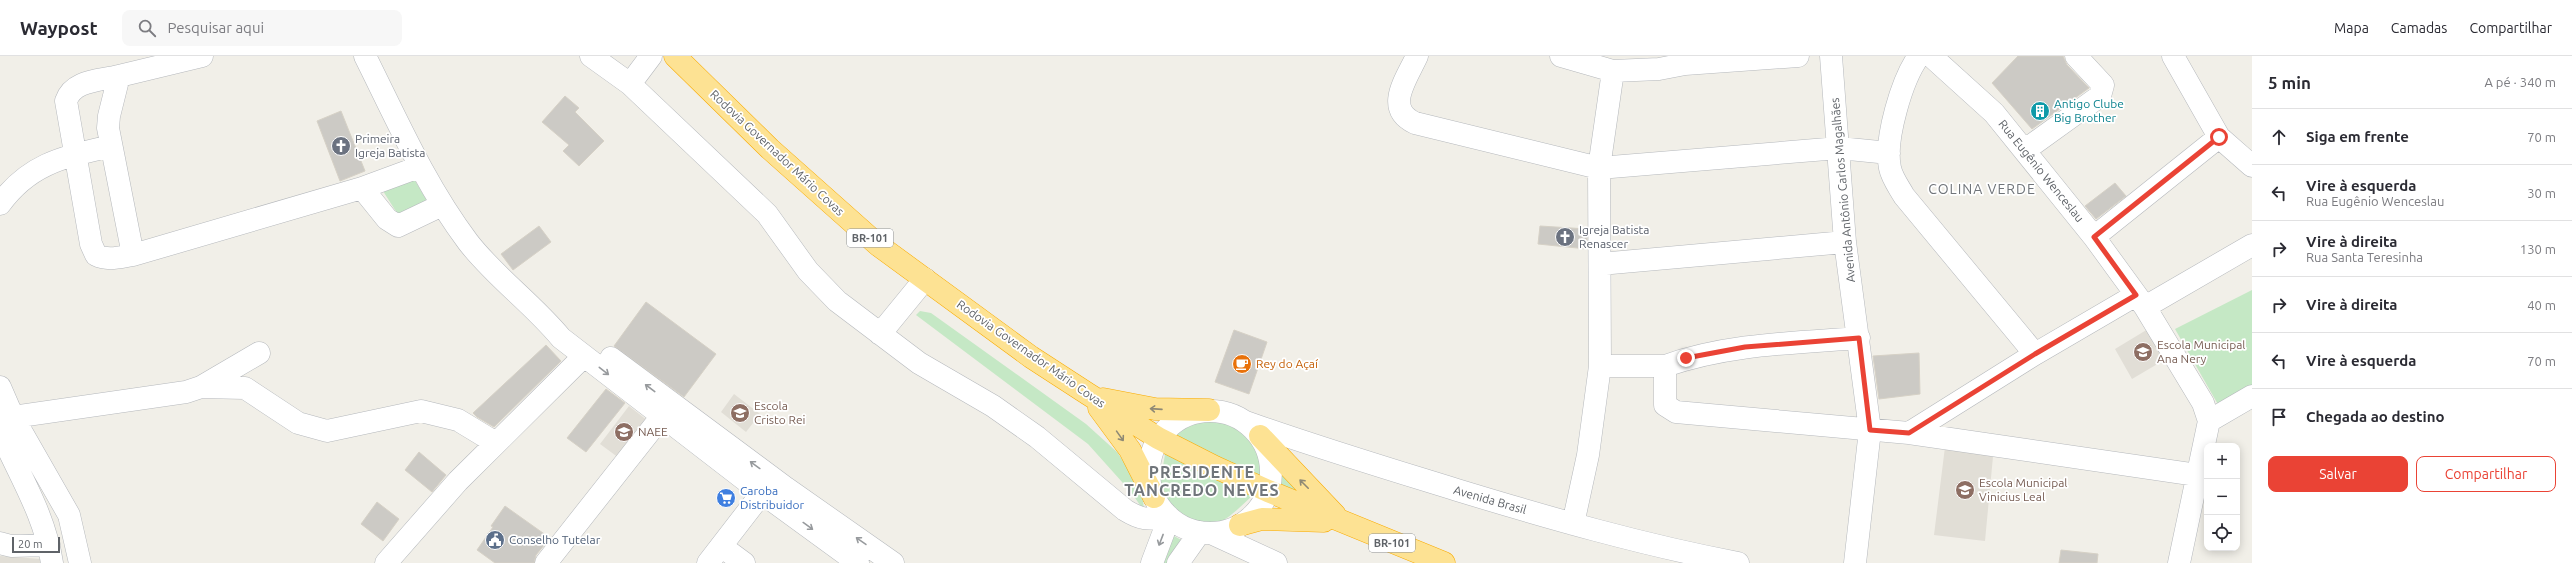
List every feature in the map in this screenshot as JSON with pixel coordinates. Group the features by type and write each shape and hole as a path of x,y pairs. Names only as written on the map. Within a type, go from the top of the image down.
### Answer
{"highway":[{"name":"Rodovia Governador Mário Covas","path":"675,56 817,192 878,245 1088,394 1158,438 1268,491 1444,563"},
{"path":"1088,394 1124,404 1155,409 1209,410"},
{"path":"1088,394 1130,450 1163,509"},
{"path":"1253,429 1341,522"},
{"path":"1240,525 1262,519 1341,522"}],"street":[{"path":"202,56 79,85 69,91 66,101 93,252 107,259 133,255 362,188 419,167"},
{"path":"365,56 419,167 442,205 469,242 496,273 544,317 561,338 662,416 709,442 893,563"},
{"path":"591,56 630,84 767,214 820,285 880,334 943,378 993,406 1037,436 1136,517 1149,520 1158,518 1163,509"},
{"path":"630,84 651,56"},
{"path":"1417,56 1398,103 1400,113 1406,118 1415,123 1599,168 1839,148 1889,153"},
{"path":"1561,56 1601,64 1659,68 1687,60 1798,56"},
{"name":"Avenida Antônio Carlos Magalhães","path":"1831,56 1845,242 1859,338 1870,430 1856,563"},
{"path":"1919,56 1910,69 1903,85 1889,153 1894,178 1904,196 2035,354"},
{"name":"Rua Eugênio Wenceslau","path":"1931,56 1994,113 2094,237 2141,301 2203,403 2209,421"},
{"path":"2025,150 2100,96 2103,85 2076,56"},
{"path":"2173,56 2219,137 2252,166"},
{"path":"1573,524 1588,455 1600,366 1599,168 1601,64"},
{"path":"119,76 109,116 110,146 133,255"},
{"path":"2094,237 2219,137"},
{"path":"0,204 14,185 41,166 110,146"},
{"path":"362,188 387,219 398,226 442,205"},
{"path":"1600,264 1845,242"},
{"path":"1909,433 2035,354 2252,245"},
{"path":"880,334 925,279"},
{"path":"544,317 568,326 709,442 762,493 858,563"},
{"path":"1600,366 1665,366 1724,350 1859,338"},
{"path":"200,387 259,353"},
{"path":"386,563 458,481 584,356"},
{"path":"1665,366 1665,405 1676,412 1909,433 2197,474"},
{"path":"0,387 4,425 39,511 51,554 0,543"},
{"path":"4,425 162,396 200,387 246,388 298,423 327,431 421,411 458,420 496,443"},
{"path":"2179,563 2209,421 2252,396"},
{"path":"1209,410 1183,417 1172,424 1158,438 1150,457 1149,477 1163,509 1184,527 1206,533 1276,563"},
{"name":"Avenida Brasil","path":"1209,410 1228,413 1253,429 1573,524 1738,563"},
{"path":"546,563 662,416"},
{"path":"4,425 69,515 80,563"},
{"path":"1178,563 1206,533 1226,531 1240,525 1256,512 1268,491 1271,472 1268,453 1253,429"},
{"path":"744,563 714,555 762,493"},
{"path":"1152,563 1163,509"}],"shaded area":[{"name":"Escola Municipal Ana Nery","path":"2153,326 2171,356 2132,379 2115,349"},
{"name":"Escola Cristo Rei","path":"734,394 760,414 746,432 721,412"},
{"name":"NAEE","path":"629,406 648,421 619,458 600,444"},
{"name":"Escola Municipal Vinicius Leal","path":"1946,439 1994,446 1985,541 1934,535"},
{"path":"0,556 41,559 40,563 0,563"}],"green space":[{"path":"411,174 429,204 402,221 383,191"},
{"path":"2252,290 2252,390 2220,408 2175,329"},
{"path":"920,311 931,313 1086,424 1117,452 1142,489 1144,511 1131,492 1088,444 916,315"},
{"path":"1212,415 1238,424 1259,441 1264,459 1260,478 1174,437 1182,426"},
{"path":"1165,453 1252,496 1229,517 1212,526 1195,526 1187,523 1172,511 1163,495 1161,483"},
{"path":"1280,470 1300,495 1278,486 1277,477"},
{"path":"1174,536 1185,542 1173,563 1159,563"}],"building":[{"name":"Antigo Clube Big Brother","path":"2018,56 2063,56 2067,65 2089,88 2032,129 1992,83"},
{"path":"565,96 579,108 575,112 604,141 579,166 563,151 569,145 542,122"},
{"name":"Primeira Igreja Batista","path":"341,111 365,171 340,181 317,121"},
{"path":"2115,183 2126,196 2096,219 2085,206"},
{"path":"539,226 551,242 513,270 501,254"},
{"name":"Igreja Batista Renascer","path":"1540,226 1587,229 1587,249 1538,244"},
{"path":"646,302 716,354 684,397 614,346"},
{"path":"1234,330 1267,342 1249,394 1215,382"},
{"path":"546,345 561,361 494,427 473,413"},
{"path":"1919,353 1920,394 1879,399 1873,356"},
{"path":"606,389 625,403 586,452 567,438"},
{"path":"419,452 446,475 432,492 405,470"},
{"path":"377,502 399,519 383,541 361,524"},
{"path":"505,506 550,538 536,555 534,563 495,563 477,550"},
{"path":"2061,550 2098,554 2097,563 2059,563"}],"place":[{"name":"Antigo Clube Big Brother","path":"2040,111"},
{"name":"Primeira Igreja Batista","path":"341,146"},
{"name":"Igreja Batista Renascer","path":"1565,237"},
{"name":"Escola Municipal Ana Nery","path":"2143,352"},
{"name":"Rey do Açaí","path":"1242,364"},
{"name":"Escola Cristo Rei","path":"740,413"},
{"name":"NAEE","path":"624,432"},
{"name":"Escola Municipal Vinicius Leal","path":"1965,490"},
{"name":"Caroba Distribuidor","path":"726,498"},
{"name":"Conselho Tutelar","path":"495,540"}],"district":[{"name":"COLINA VERDE","path":"1982,189"},
{"name":"PRESIDENTE TANCREDO NEVES","path":"1202,481"}],"route":[{"path":"1686,358 1745,347 1859,338 1870,430 1909,433 2035,354 2136,295 2094,237 2219,137"}]}
